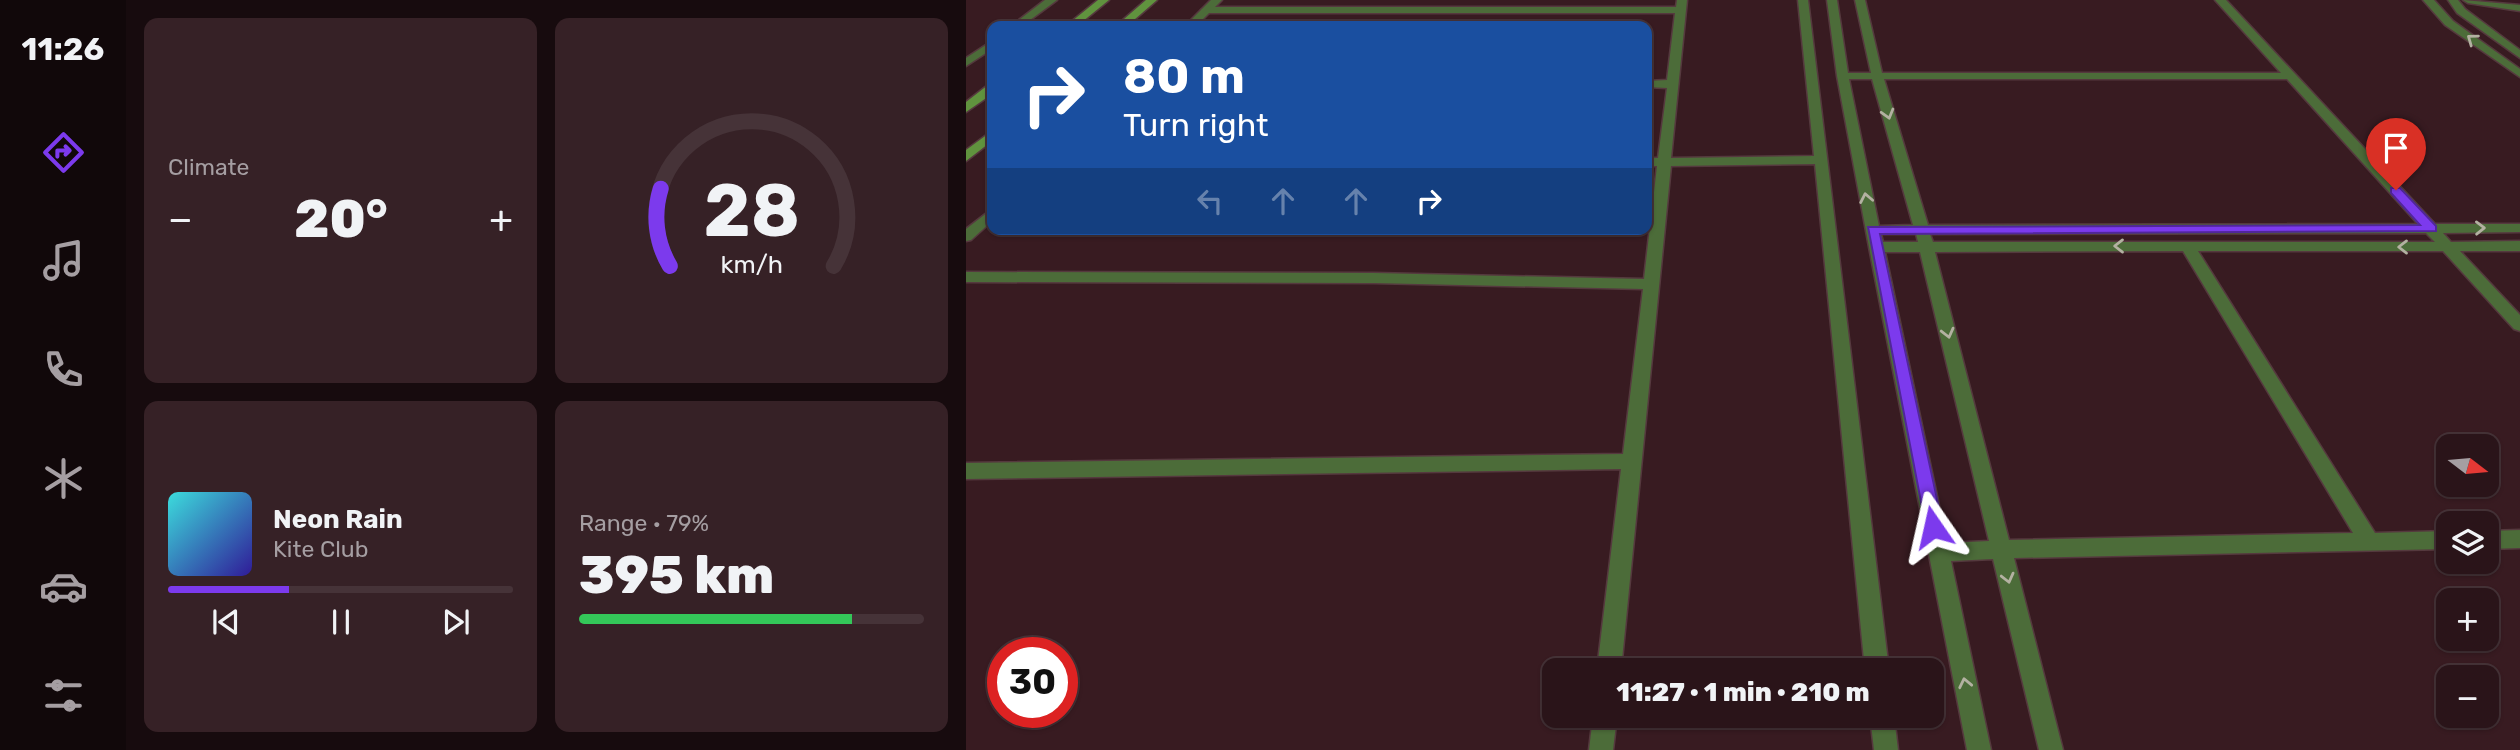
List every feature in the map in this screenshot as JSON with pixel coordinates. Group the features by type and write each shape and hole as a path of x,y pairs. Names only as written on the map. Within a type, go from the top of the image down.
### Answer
{"main road":[{"path":"1077,21 1104,0"},
{"path":"1127,21 1152,0"},
{"path":"966,108 987,92"},
{"path":"966,157 987,139"}],"street":[{"path":"1023,21 1052,0"},
{"path":"1195,21 1217,0"},
{"path":"1803,0 1876,658"},
{"path":"1832,0 1843,76 1873,230 1979,750"},
{"path":"1860,0 1877,75 1924,237 2051,750"},
{"path":"2220,0 2520,325"},
{"path":"2428,0 2449,23 2520,74"},
{"path":"2454,0 2461,11 2520,55"},
{"path":"2468,0 2520,8"},
{"path":"1206,10 1681,5 1672,84 1655,162 1650,284 1610,658"},
{"path":"966,63 987,48"},
{"path":"1843,76 2290,76"},
{"path":"1652,84 1672,84"},
{"path":"1655,162 1821,160"},
{"path":"966,237 987,217"},
{"path":"1877,247 1924,237 2520,228"},
{"path":"1873,230 1924,237 2188,246 2520,246"},
{"path":"2188,246 2369,541"},
{"path":"966,277 1374,278 1650,284"},
{"path":"966,471 1632,461"},
{"path":"2499,540 2520,539"},
{"path":"1939,553 2001,549 2436,540"},
{"path":"1601,750 1604,728"},
{"path":"1883,728 1886,750"}],"route":[{"path":"1933,527 1873,230 2431,229 2396,190"}]}
